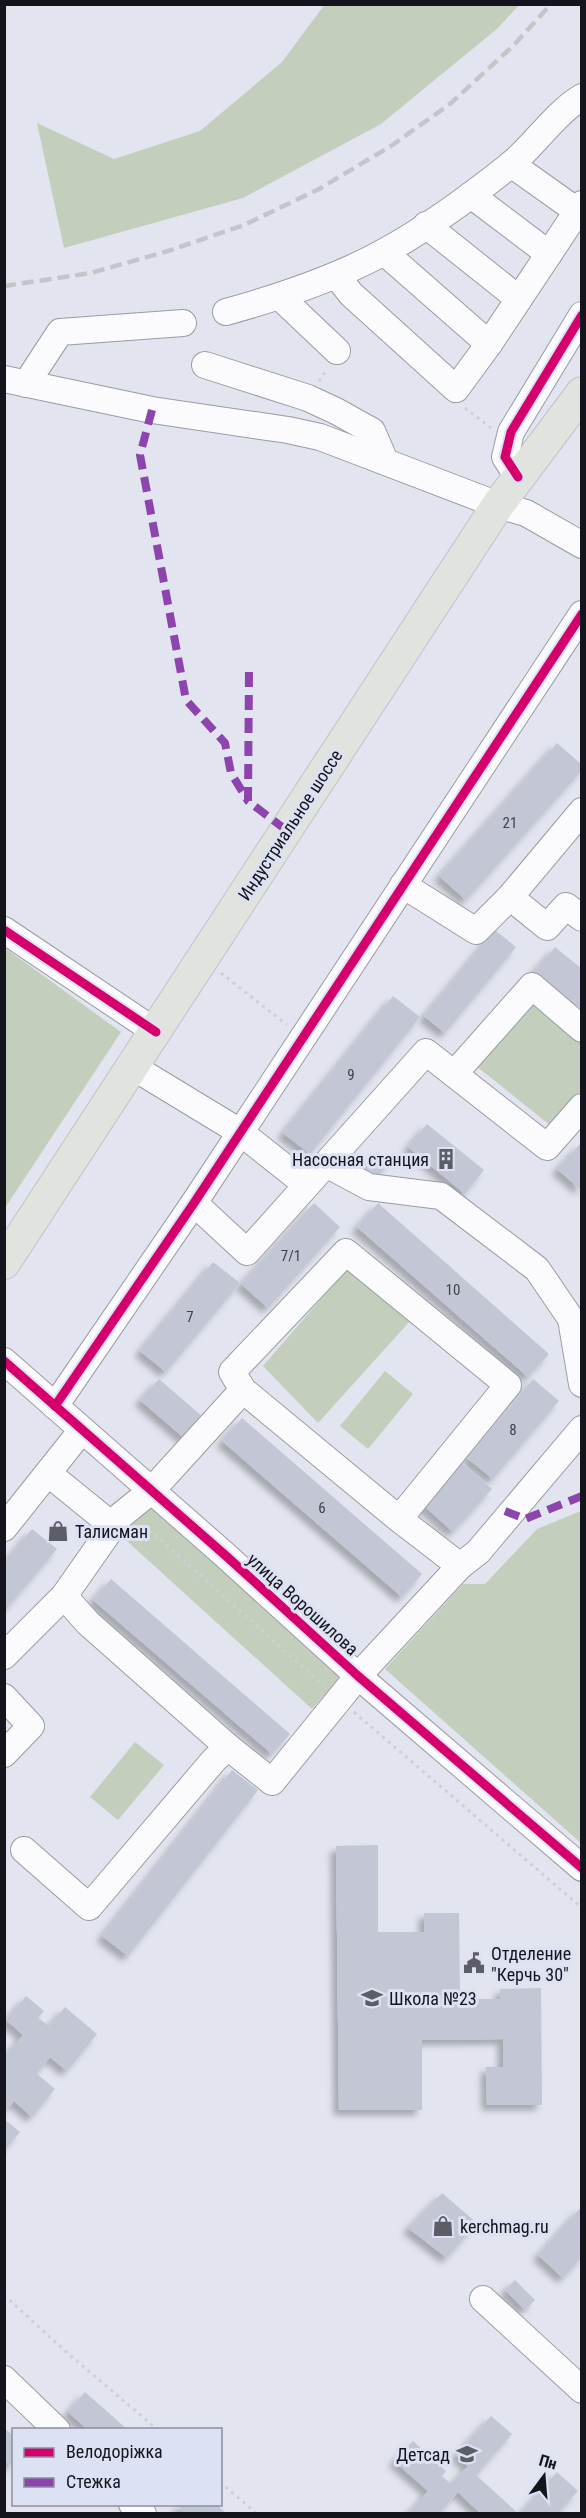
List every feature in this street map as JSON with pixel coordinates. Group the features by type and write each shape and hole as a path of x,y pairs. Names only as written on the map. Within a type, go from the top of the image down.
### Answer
{"main road":[{"name":"Индустриальное шоссе","path":"4,1263 498,505 582,393"}],"street":[{"path":"226,312 279,297 336,275 384,252 471,195 511,164 562,112 582,97"},
{"path":"336,275 351,294 456,389 489,344 579,207 511,164"},
{"path":"471,195 549,254"},
{"path":"426,225 519,299"},
{"path":"384,252 489,344"},
{"path":"279,297 338,351"},
{"path":"518,477 505,457 516,422 582,315"},
{"path":"15,382 60,332 183,322"},
{"path":"205,365 308,398 372,432 385,461"},
{"path":"15,382 152,410 288,430 320,437 498,505 526,513 582,545"},
{"path":"55,1406 194,1203 582,614"},
{"path":"403,885 477,931 510,897 582,811"},
{"path":"510,897 547,927 566,906 582,918"},
{"path":"4,930 156,1032"},
{"path":"454,1074 532,986 582,1029"},
{"path":"194,1203 247,1252 426,1052 547,1147 582,1107"},
{"path":"133,1067 240,1132 307,1185"},
{"path":"326,1164 369,1186 411,1190 441,1196 537,1269 571,1319 582,1384"},
{"path":"399,1519 508,1385 346,1252 232,1372 243,1390 399,1519 460,1566"},
{"name":"улица Ворошилова","path":"4,1361 358,1676 582,1868"},
{"path":"4,1656 64,1596 121,1518 152,1491 243,1390"},
{"path":"64,1596 88,1623 228,1747 272,1782 358,1676 460,1566 478,1552 582,1429"},
{"path":"4,1528 50,1474 82,1430"},
{"path":"50,1474 121,1518"},
{"path":"4,1697 31,1726 4,1754"},
{"path":"24,1850 89,1907 214,1760 228,1747"},
{"path":"483,2299 582,2390"},
{"path":"4,2379 55,2428"}],"path":[{"path":"308,398 338,351"},
{"path":"456,389 459,403 508,443"},
{"path":"203,959 303,1037"},
{"path":"121,1518 339,1699 582,1908"},
{"path":"4,2295 156,2428"},
{"path":"222,2484 257,2514"}],"green space":[{"path":"325,4 519,5 498,28 381,124 243,198 64,248 37,123 114,159 200,131 282,62"},
{"path":"5,948 121,1032 5,1208"},
{"path":"532,1000 581,1043 581,1091 551,1126 475,1065"},
{"path":"347,1269 411,1320 318,1423 263,1366"},
{"path":"385,1371 413,1394 368,1449 340,1426"},
{"path":"148,1498 343,1675 312,1709 117,1532"},
{"path":"581,1511 581,1843 385,1669 463,1584 485,1584 537,1529"},
{"path":"135,1742 164,1765 118,1820 90,1797"}],"building":[{"path":"557,743 582,765 582,770 466,900 439,876"},
{"path":"495,930 516,947 445,1033 424,1016"},
{"path":"555,947 582,969 582,1010 535,971"},
{"path":"393,996 420,1017 310,1154 283,1133"},
{"name":"Насосная станция","path":"427,1124 484,1170 465,1194 408,1147"},
{"path":"582,1142 582,1188 580,1189 557,1169"},
{"path":"377,1152 390,1161 375,1181 362,1171"},
{"path":"314,1203 340,1227 268,1308 241,1284"},
{"path":"378,1203 549,1354 528,1377 357,1227"},
{"path":"213,1262 240,1283 166,1372 140,1351"},
{"path":"159,1379 204,1418 185,1439 140,1400"},
{"path":"533,1379 559,1401 493,1479 467,1458"},
{"path":"242,1418 422,1574 402,1597 222,1441"},
{"path":"461,1462 492,1489 453,1532 423,1505"},
{"path":"32,1529 57,1549 4,1612 4,1563"},
{"path":"111,1579 290,1734 272,1754 93,1600"},
{"path":"232,1770 258,1790 128,1956 102,1936"},
{"path":"378,1845 378,1932 424,1932 424,1913 459,1913 460,1999 500,1999 500,1989 541,1988 542,2105 487,2105 486,2067 503,2067 503,2039 422,2040 422,2110 339,2110 336,1846"},
{"path":"26,1996 44,2011 38,2018 49,2026 65,2007 97,2034 67,2071 50,2057 37,2074 55,2089 32,2117 14,2101 4,2113 4,2057 23,2035 6,2020"},
{"path":"4,2119 20,2132 4,2151"},
{"name":"kerchmag.ru","path":"442,2193 477,2223 447,2258 408,2228"},
{"path":"582,2206 582,2257 563,2278 538,2255"},
{"path":"515,2280 535,2300 525,2310 505,2290"},
{"path":"85,2392 126,2428 86,2428 68,2412"},
{"path":"491,2416 512,2434 476,2475 519,2514 481,2514 458,2492 439,2514 408,2514 428,2491 394,2461 413,2441 446,2471 442,2476 451,2484 468,2466 456,2455"},
{"path":"4,2428 12,2434 12,2465 4,2459"},
{"path":"557,2472 578,2491 557,2514 520,2514"},
{"path":"178,2506 218,2506 227,2514 186,2514"}],"railway":[{"path":"4,286 91,273 168,251 244,225 319,189 391,146 450,104 514,45 551,4"}],"marked path":[{"path":"152,410 140,455 186,700 225,743 231,773 248,801"},
{"path":"249,672 248,801 286,830"},
{"path":"505,1511 525,1519 582,1496"}],"cycle path":[{"path":"518,477 505,457 511,432 582,315"},
{"path":"55,1406 194,1203 582,614"},
{"path":"4,930 156,1032"},
{"path":"4,1361 225,1555 358,1676 582,1868"}],"place":[{"name":"Насосная станция","path":"446,1159"},
{"name":"Талисман","path":"58,1531"},
{"name":"Отделение \"Керчь 30\"","path":"474,1963"},
{"name":"Школа №23","path":"372,1998"},
{"name":"kerchmag.ru","path":"443,2226"},
{"name":"Детсад","path":"467,2454"}]}
